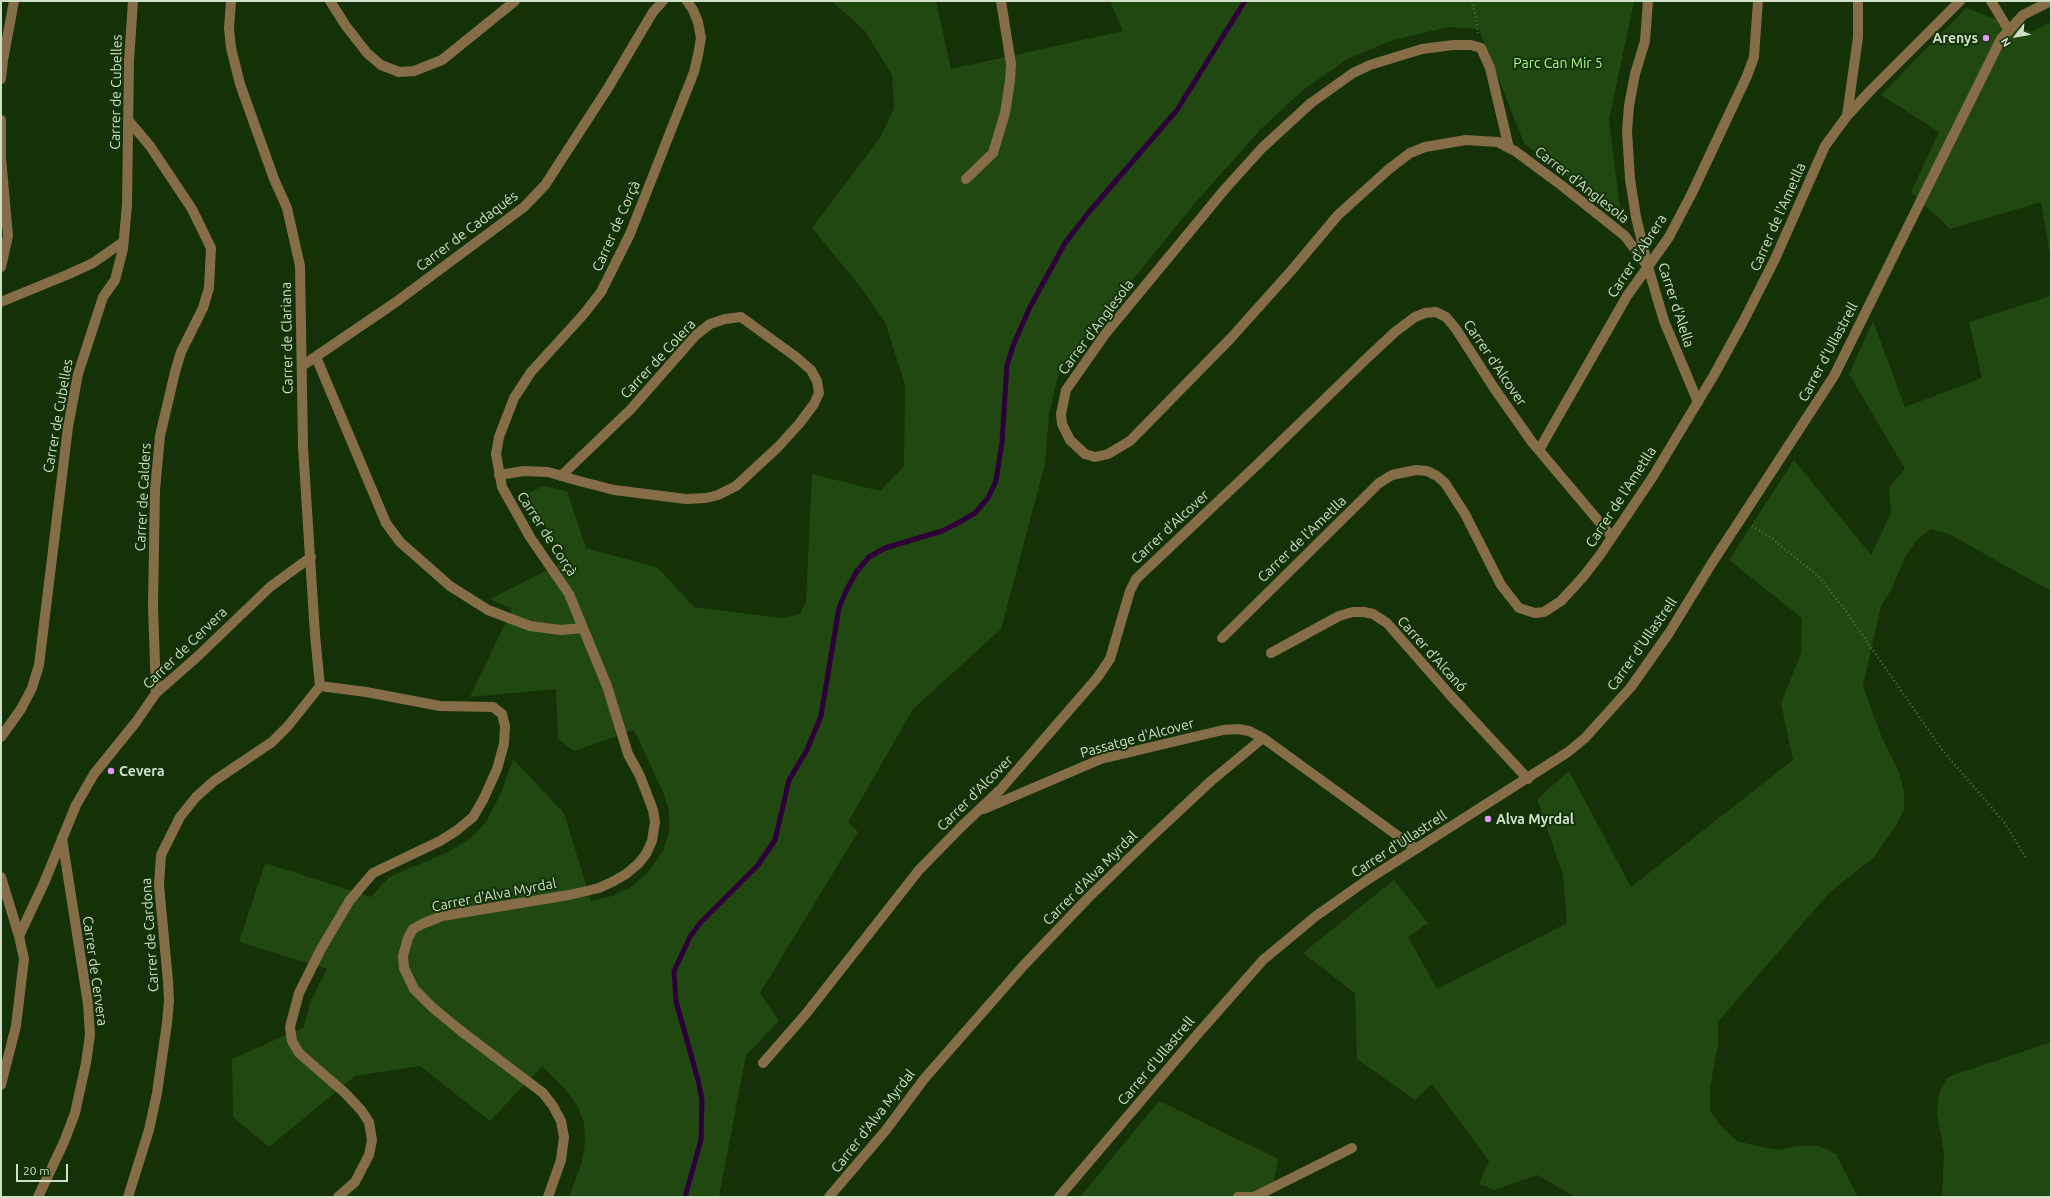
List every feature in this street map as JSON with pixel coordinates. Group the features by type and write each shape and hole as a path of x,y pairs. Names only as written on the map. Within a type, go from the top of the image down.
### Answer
{"street":[{"path":"1,79 14,1"},
{"name":"Carrer de Cubelles","path":"1,737 21,709 32,688 39,665 67,435 78,374 103,297 115,280 123,242 127,205 129,61 133,1"},
{"name":"Carrer de Clariana","path":"231,1 229,28 240,84 274,179 287,208 296,241 300,266 303,448 320,686"},
{"path":"330,1 346,26 367,53 381,65 399,72 414,71 442,60 515,1"},
{"name":"Carrer de Cadaqués","path":"302,366 433,275 524,207 545,185 608,88 653,12 663,1"},
{"name":"Carrer de Corçà","path":"582,628 569,594 513,508 502,487 498,475 496,454 499,437 514,398 531,372 601,292 630,234 694,72 701,38 698,22 687,1"},
{"path":"966,180 993,153 1005,113 1011,64 1002,1"},
{"name":"Carrer d'Alella","path":"1648,1 1645,41 1635,74 1627,131 1630,179 1636,217 1648,267 1664,321 1698,402"},
{"name":"Carrer d'Abrera","path":"1539,450 1627,296 1672,230 1747,76 1754,57 1758,1"},
{"path":"1847,116 1858,37 1858,1"},
{"name":"Carrer de l'Ametlla","path":"1222,638 1379,483 1392,474 1403,471 1427,471 1446,483 1465,514 1501,585 1519,608 1527,612 1544,612 1561,601 1583,577 1612,537 1652,478 1698,402 1747,315 1775,259 1825,146 1847,116 1869,92 1960,1"},
{"path":"1991,1 2008,29"},
{"name":"Carrer d'Ullastrell","path":"1059,1197 1232,994 1264,960 1316,916 1367,880 1528,779 1585,738 1632,687 1669,633 1740,520 1834,376 2001,39 2008,29 2024,15 2051,2"},
{"name":"Carrer d'Anglesola","path":"1481,48 1471,45 1453,45 1422,49 1370,65 1353,73 1327,91 1277,132 1220,195 1082,364 1066,390 1062,404 1062,424 1070,440 1085,454 1095,456 1108,454 1130,441 1230,339 1291,271 1338,215 1363,191 1410,154 1426,147 1466,140 1498,142 1509,148 1561,185 1625,236 1648,267"},
{"path":"1481,48 1490,68 1509,148"},
{"path":"1,120 3,199 8,236 1,267"},
{"name":"Carrer de Calders","path":"128,120 150,146 192,209 211,248 209,288 203,308 182,352 175,372 160,436 155,490 153,606 156,693"},
{"path":"1,302 93,263 123,242"},
{"name":"Carrer d'Alcover","path":"763,1063 805,1015 919,870 976,812 1000,790 1102,672 1117,643 1128,598 1136,578 1259,463 1370,355 1395,332 1416,317 1425,313 1436,312 1446,317 1456,329 1494,388 1539,450 1612,537"},
{"name":"Carrer de Colera","path":"498,475 524,470 548,472 560,476 614,490 686,499 706,498 718,495 741,482 799,424 814,404 819,393 817,381 810,370 796,357 741,317 725,319 710,324 696,335 631,409 560,476"},
{"path":"316,357 386,523 400,542 450,586 488,610 530,626 561,630 582,628"},
{"name":"Carrer de Cervera","path":"19,936 44,884 76,805 94,774 136,722 156,693 198,657 270,587 311,557"},
{"name":"Carrer d'Alcanó","path":"1271,653 1339,616 1353,612 1373,614 1387,623 1450,696 1528,779"},
{"name":"Carrer d'Alva Myrdal","path":"548,1197 561,1160 564,1137 561,1121 553,1106 543,1093 432,1008 414,989 408,980 404,968 403,956 408,938 413,929 422,924 442,916 570,895 599,888 626,874 639,863 646,854 652,840 655,822 653,810 640,776 628,754 607,686 582,628"},
{"path":"320,686 366,692 440,706 493,707 502,714 505,726 504,744 497,769 483,800 473,816 456,831 440,841 373,873 350,900 321,949 299,993 290,1027 292,1041 299,1054 345,1093 361,1110 369,1122 372,1140 369,1155 355,1182 338,1197"},
{"name":"Carrer de Cardona","path":"128,1197 149,1130 157,1093 167,1023 169,1002 168,981 159,885 161,855 180,817 196,797 214,781 272,742 288,726 320,686"},
{"name":"Passatge d'Alcover","path":"976,812 1101,759 1223,730 1238,729 1249,731 1263,738"},
{"path":"1263,738 1416,849"},
{"name":"Carrer d'Alva Myrdal","path":"829,1197 886,1130 924,1080 1024,964 1088,898 1150,838 1211,781 1263,738"},
{"name":"Carrer de Cervera","path":"38,1197 64,1142 75,1113 86,1063 90,1035 88,1004 62,837"},
{"path":"1,877 19,936 24,959 16,1026 1,1085"},
{"path":"1238,1197 1253,1197 1352,1148"}],"path":[{"path":"1471,1 1481,48"},
{"path":"1740,520 1770,537 1818,576 1843,607 1943,751 2004,822 2026,858"}],"green space":[{"name":"Parc Can Mir 5","path":"832,1 936,1 951,69 1123,31 1110,1 1634,1 1609,120 1621,216 1617,216 1524,143 1469,4 1478,29 1448,27 1390,41 1346,60 1303,90 1260,130 1195,203 1082,342 1058,376 1049,414 1045,464 1001,629 913,709 848,822 858,832 760,993 779,1021 746,1055 719,1197 569,1197 581,1165 585,1143 584,1123 577,1105 564,1088 542,1066 490,1121 420,1066 355,1076 269,1147 233,1117 232,1059 304,1027 310,1003 327,969 239,942 265,863 371,897 389,877 448,852 472,837 486,822 502,791 513,759 564,813 591,901 612,896 632,887 648,872 663,851 669,832 669,811 663,792 634,730 574,751 558,739 556,689 470,697 512,609 490,599 567,560 525,495 543,486 567,491 586,548 658,568 694,607 782,618 800,614 806,601 812,474 880,491 904,466 905,385 885,322 859,285 812,228 880,138 894,108 892,75 865,31"},
{"path":"1966,8 2031,32 2051,22 2051,261 2041,202 1950,229 1911,192 1939,132 1881,95"},
{"path":"2051,296 2051,591 1949,534 1930,529 1917,540 1906,555 1891,590 1881,606 1863,686 1882,738 1899,772 1904,791 1904,809 1896,826 1874,857 1829,893 1718,1022 1718,1044 1710,1088 1710,1110 1720,1125 1737,1141 1756,1146 1779,1150 1797,1146 1819,1146 1836,1154 1858,1197 1576,1197 1537,1175 1495,1190 1479,1184 1489,1161 1432,1084 1415,1100 1357,1059 1355,993 1303,953 1394,880 1428,923 1408,937 1437,989 1567,923 1563,875 1537,799 1569,771 1631,887 1793,760 1781,703 1801,653 1802,618 1729,560 1794,460 1871,555 1891,513 1889,487 1905,469 1849,374 1873,321 1905,407 1982,378 1969,322"},
{"path":"2051,1042 2051,1197 1942,1197 1944,1153 1937,1113 1939,1093 1948,1077"},
{"path":"1159,1101 1278,1159 1271,1197 1080,1197"}],"waterway":[{"path":"685,1197 701,1140 702,1100 698,1080 676,1001 674,971 690,937 701,922 758,865 775,840 789,780 807,750 821,716 839,608 847,589 857,571 869,557 885,548 942,531 975,513 988,498 996,481 1002,442 1007,365 1013,346 1029,309 1065,243 1089,212 1177,110 1245,1"}],"place":[{"name":"Arenys","path":"1986,38"},
{"name":"Cevera","path":"111,771"},
{"name":"Alva Myrdal","path":"1488,819"}]}
